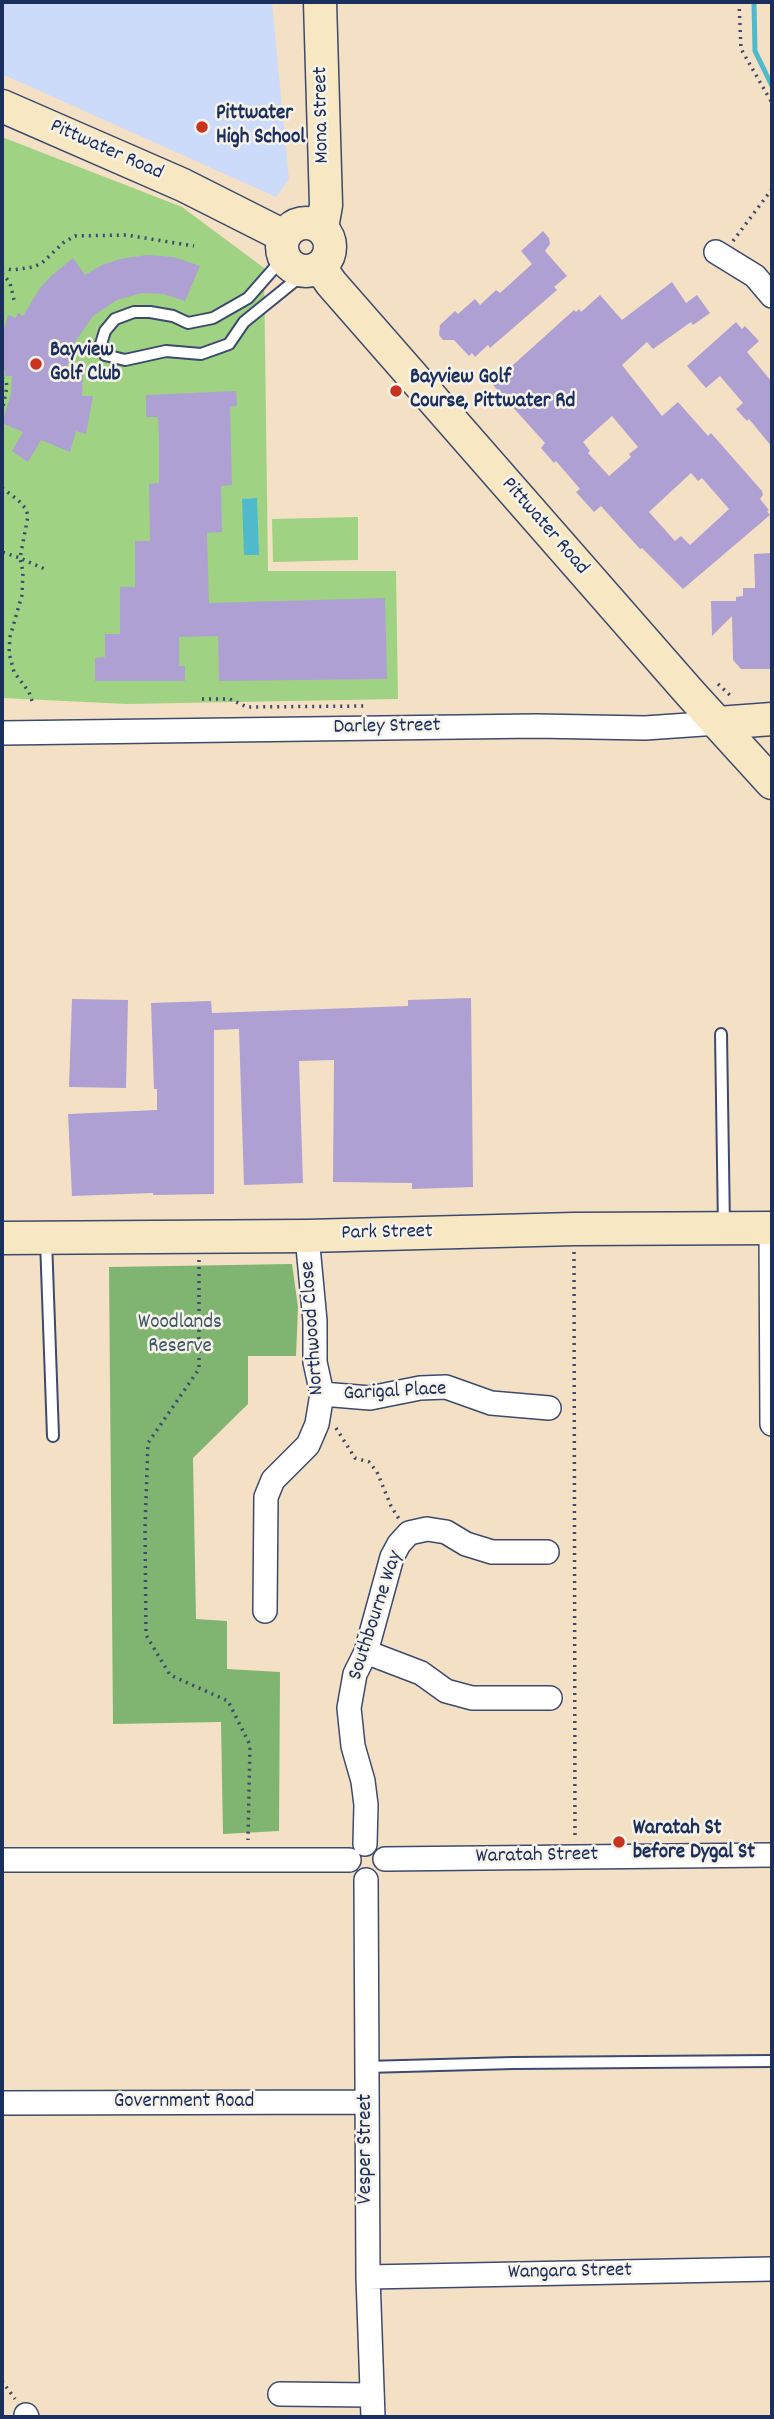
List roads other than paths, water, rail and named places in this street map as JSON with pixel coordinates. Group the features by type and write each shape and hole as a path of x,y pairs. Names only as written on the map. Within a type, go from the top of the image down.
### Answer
{"main road":[{"name":"Mona Street","path":"299,258 291,228 301,223 312,223 322,228 326,205 320,2"},
{"name":"Pittwater Road","path":"2,106 183,185 299,258 340,294 726,711 772,783"},
{"name":"Darley Street","path":"726,711 772,719"},
{"name":"Park Street","path":"2,1238 771,1228"}],"street":[{"path":"716,251 755,276 772,296"},
{"name":"Darley Street","path":"2,733 536,726 645,728 726,711"},
{"path":"771,1228 772,1424"},
{"name":"Northwood Close","path":"265,1611 266,1497 273,1480 308,1445 317,1424 322,1394 315,1362 315,1321 307,1236"},
{"name":"Garigal Place","path":"322,1394 370,1398 419,1388 446,1387 491,1403 549,1408"},
{"name":"Southbourne Way","path":"357,1852 366,1805 363,1781 353,1746 349,1709 355,1674 366,1652 392,1557 399,1544 409,1533 427,1529 446,1532 466,1544 492,1552 547,1552"},
{"path":"366,1652 421,1672 446,1691 472,1698 550,1698"},
{"path":"2,1860 357,1852 376,1846 385,1859 378,1876 366,1880 352,1871 357,1852"},
{"name":"Waratah Street","path":"385,1859 772,1855"},
{"name":"Vesper Street","path":"366,1880 366,2102 372,2406"},
{"name":"Government Road","path":"2,2103 366,2102"},
{"name":"Wangara Street","path":"368,2277 772,2269"},
{"path":"280,2394 372,2406"}],"lane":[{"path":"299,258 244,322 229,344 201,354 166,351 125,360 104,355 101,344 105,331 115,319 134,312 173,316 188,323 213,318 248,298 299,258"},
{"path":"721,1034 724,1228"},
{"path":"46,1237 53,1436"},
{"path":"366,2067 513,2063 772,2062"}],"water":[{"path":"257,498 259,555 244,555 242,499"}],"waterway":[{"path":"754,2 755,51 772,86"}],"place":[{"name":"Pittwater High School","path":"202,127"},
{"name":"Bayview Golf Club","path":"36,364"},
{"name":"Bayview Golf Course, Pittwater Rd","path":"396,391"},
{"name":"Waratah St before Dygal St","path":"619,1842"}],"park label":[{"name":"Woodlands Reserve","path":"180,1336"}]}
